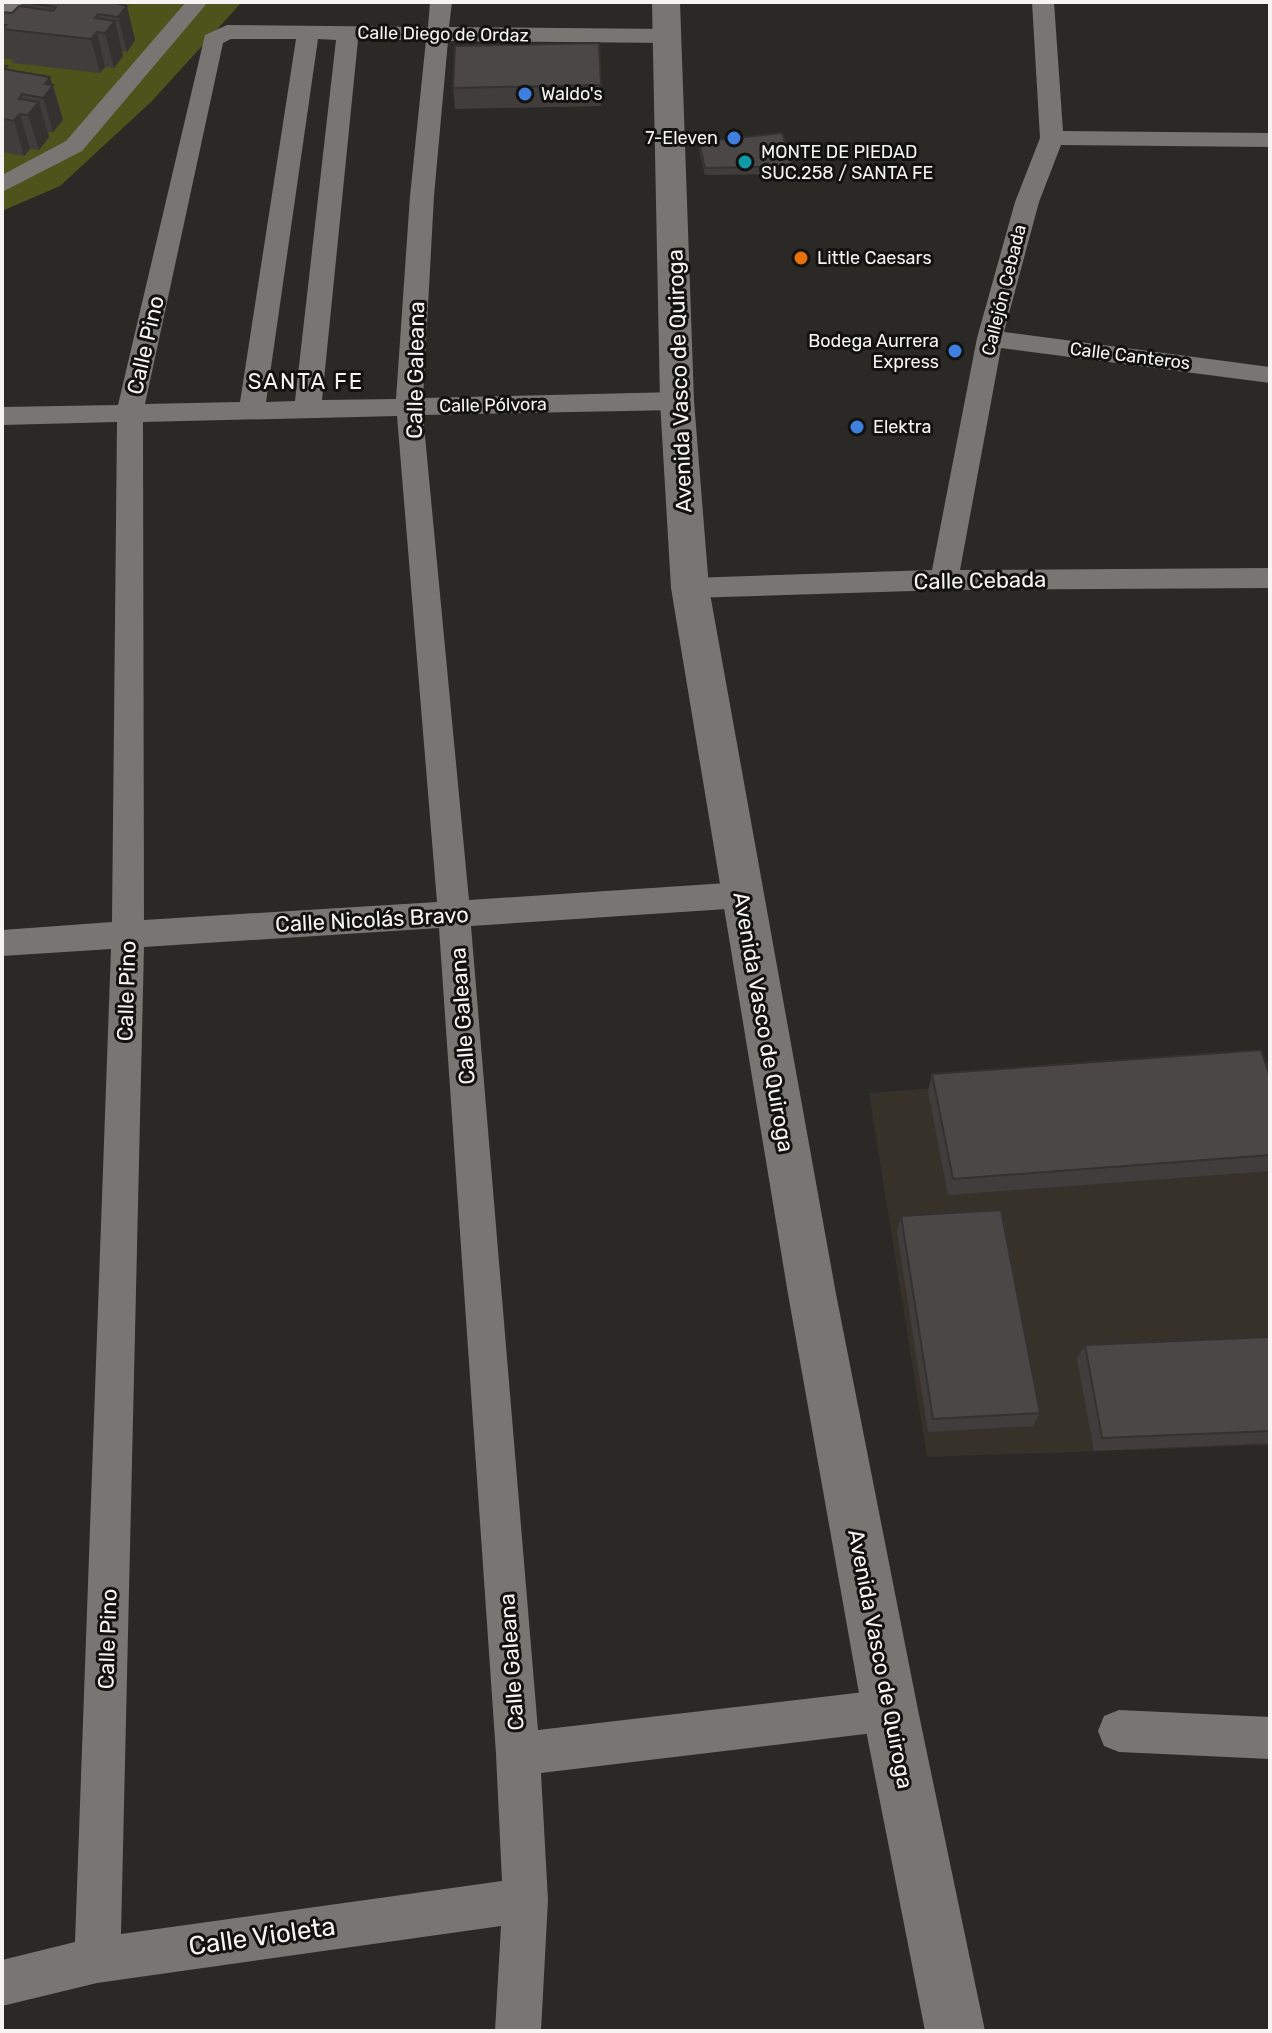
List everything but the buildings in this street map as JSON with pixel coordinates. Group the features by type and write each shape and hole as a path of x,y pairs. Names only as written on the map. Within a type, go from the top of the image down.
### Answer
{"main road":[{"name":"Avenida Vasco de Quiroga","path":"667,19 677,401 690,588 742,895 890,1710 955,2031"}],"street":[{"path":"2,11 13,2"},
{"path":"2,185 74,146 197,2"},
{"name":"Calle Galeana","path":"441,2 409,406 454,915 518,1754 525,1900 518,2031"},
{"name":"Callejón Cebada","path":"944,580 990,338 1027,202 1052,138 1043,2"},
{"name":"Calle Diego de Ordaz","path":"219,34 436,36 667,19"},
{"path":"252,409 308,33"},
{"path":"308,407 348,33"},
{"name":"Calle Pino","path":"97,1960 128,933 130,411 213,40 219,34"},
{"path":"1052,138 1270,140"},
{"path":"286,181 332,179"},
{"name":"Calle Canteros","path":"990,338 1270,375"},
{"name":"Calle Pólvora","path":"2,416 677,401"},
{"name":"Calle Cebada","path":"690,588 944,580 1270,578"},
{"name":"Calle Nicolás Bravo","path":"2,943 742,895"},
{"path":"518,1754 890,1710"},
{"path":"1119,1731 1270,1738"},
{"name":"Calle Violeta","path":"2,1983 97,1960 525,1900"}],"shaded area":[{"path":"1270,1063 1270,1445 927,1457 869,1093"}],"green space":[{"path":"2,2 242,2 152,101 60,186 2,211"}],"place":[{"name":"Waldo's","path":"525,94"},
{"name":"7-Eleven","path":"734,138"},
{"name":"MONTE DE PIEDAD SUC.258 / SANTA FE","path":"745,162"},
{"name":"Little Caesars","path":"801,258"},
{"name":"Bodega Aurrera Express","path":"955,351"},
{"name":"Elektra","path":"857,427"}],"district":[{"name":"SANTA FE","path":"306,381"}]}
